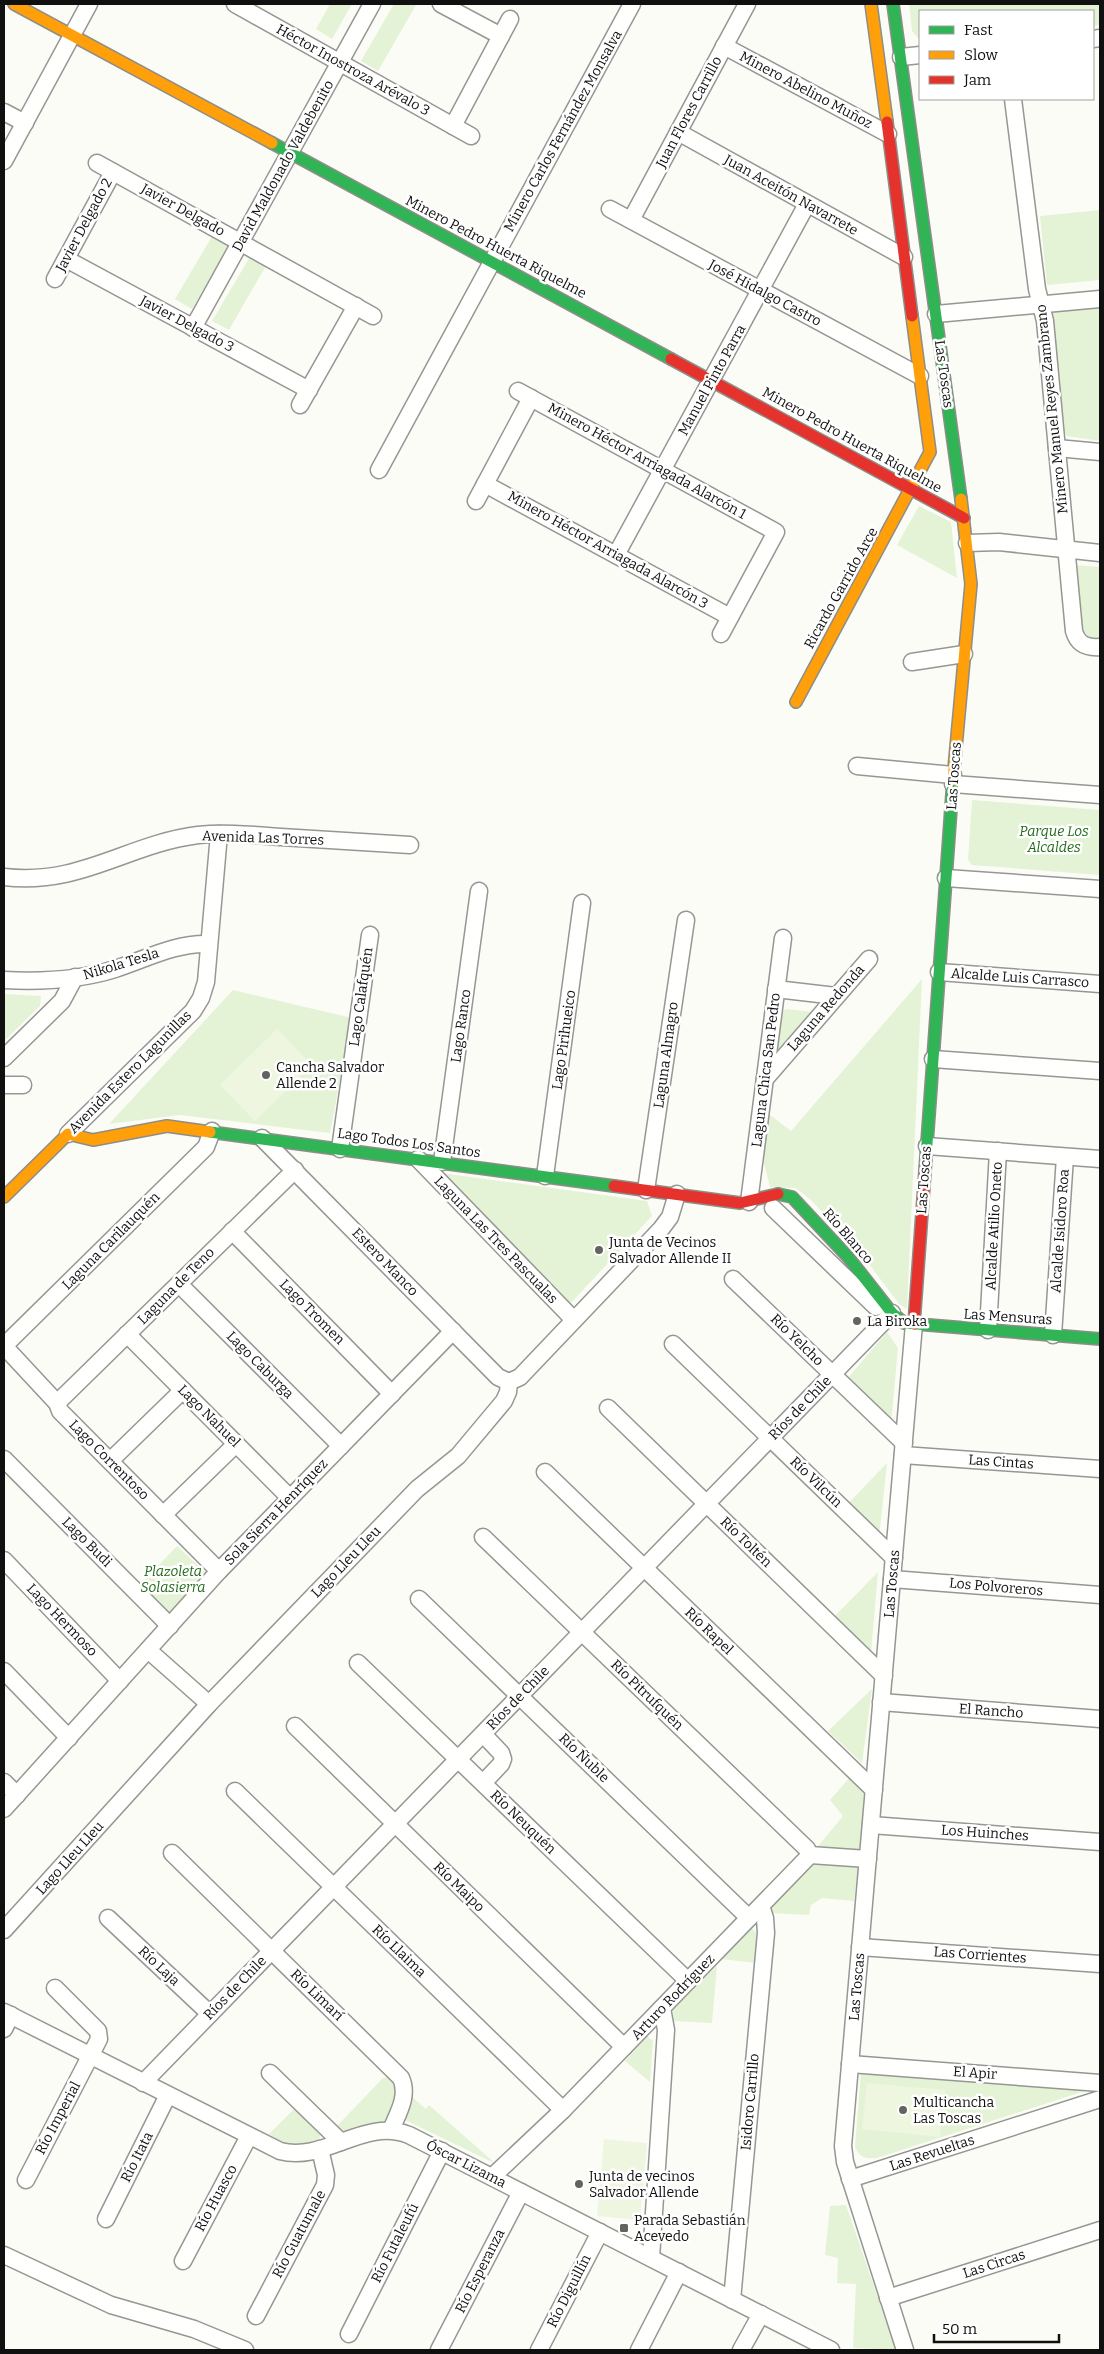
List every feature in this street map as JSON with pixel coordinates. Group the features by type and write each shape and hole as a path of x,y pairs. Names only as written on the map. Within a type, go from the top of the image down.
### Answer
{"street":[{"name":"Minero Pedro Huerta Riquelme","path":"14,4 964,518"},
{"path":"4,161 89,4"},
{"name":"Héctor Inostroza Arévalo 3","path":"235,4 471,136"},
{"name":"David Maldonado Valdebenito","path":"194,328 372,4"},
{"path":"441,4 501,36"},
{"name":"Minero Carlos Fernández Monsalva","path":"379,470 632,4"},
{"name":"Juan Flores Carrillo","path":"630,220 747,4"},
{"name":"Las Toscas","path":"871,4 930,452 912,489"},
{"name":"Las Toscas","path":"893,4 964,518 971,584 953,779 914,1324 843,2146 844,2162 905,2350"},
{"path":"453,126 510,19"},
{"name":"Minero Abelino Muñoz","path":"724,46 888,134"},
{"path":"901,57 919,55"},
{"name":"Minero Manuel Reyes Zambrano","path":"1013,100 1041,304 1045,321 1074,631 1081,643 1089,647 1100,647"},
{"path":"4,112 25,123"},
{"name":"Juan Aceitón Navarrete","path":"678,132 904,257"},
{"name":"Javier Delgado","path":"97,163 374,316"},
{"name":"Javier Delgado 2","path":"55,279 113,172"},
{"name":"Manuel Pinto Parra","path":"616,555 807,204"},
{"name":"José Hidalgo Castro","path":"610,208 920,376"},
{"name":"Javier Delgado 3","path":"66,259 309,390"},
{"path":"936,314 1100,298"},
{"path":"300,405 356,306"},
{"name":"Minero Héctor Arriagada Alarcón 1","path":"485,484 524,395 776,532 730,617"},
{"path":"1057,448 1100,452"},
{"path":"476,501 485,484"},
{"name":"Minero Héctor Arriagada Alarcón 3","path":"485,484 730,617"},
{"name":"Ricardo Garrido Arce","path":"796,702 912,489"},
{"path":"967,543 999,542 1100,553"},
{"path":"721,634 730,617"},
{"path":"912,662 964,654"},
{"path":"857,766 953,779 1100,795"},
{"name":"Avenida Las Torres","path":"4,877 28,878 66,875 100,866 161,843 200,835 219,834 410,845"},
{"name":"Avenida Estero Lagunillas","path":"4,1197 197,1005 206,982 219,834"},
{"path":"946,878 1100,889"},
{"name":"Lago Ranco","path":"442,1162 479,890"},
{"name":"Lago Pirihueico","path":"545,1176 582,903"},
{"name":"Laguna Almagro","path":"646,1190 686,920"},
{"name":"Lago Calafquén","path":"340,1149 370,935"},
{"name":"Laguna Chica San Pedro","path":"749,1202 783,938"},
{"name":"Nikola Tesla","path":"4,980 46,980 76,977 116,968 178,946 208,944"},
{"name":"Laguna Redonda","path":"765,1079 869,959"},
{"name":"Alcalde Luis Carrasco","path":"939,972 1100,984"},
{"path":"4,1058 62,1001 76,977"},
{"path":"776,989 836,996"},
{"path":"933,1060 1100,1072"},
{"path":"4,1085 23,1085"},
{"name":"Lago Todos Los Santos","path":"68,1134 90,1142 150,1127 182,1127 646,1190 749,1202"},
{"name":"Laguna Carilauquén","path":"4,1346 206,1147 212,1131"},
{"name":"Estero Manco","path":"262,1138 498,1377 509,1382"},
{"path":"927,1146 1100,1159"},
{"name":"Alcalde Atilio Oneto","path":"988,1330 998,1151"},
{"name":"Alcalde Isidoro Roa","path":"1053,1335 1065,1156"},
{"name":"Laguna Las Tres Pascualas","path":"418,1159 574,1320"},
{"name":"Laguna de Teno","path":"57,1403 294,1170"},
{"name":"Río Blanco","path":"749,1202 774,1193 787,1194 796,1200 848,1257 892,1313 904,1323 914,1324"},
{"path":"509,1382 520,1377 666,1224 677,1194"},
{"path":"773,1208 870,1302 892,1313"},
{"name":"Lago Tromen","path":"232,1231 392,1394"},
{"name":"Río Yelcho","path":"733,1279 832,1374 903,1449"},
{"name":"Lago Caburga","path":"178,1284 341,1446"},
{"name":"Ríos de Chile","path":"144,2083 892,1313"},
{"name":"Las Mensuras","path":"914,1324 1100,1339"},
{"name":"Sola Sierra Henríquez","path":"4,1809 219,1571 453,1331"},
{"name":"Lago Nahuel","path":"127,1334 290,1498"},
{"name":"Río Vilcún","path":"673,1344 894,1558"},
{"name":"Lago Correntoso","path":"4,1346 57,1403 60,1411 219,1571"},
{"name":"Lago Lleu Lleu","path":"4,1930 209,1704 417,1489 458,1456 504,1401 508,1392 509,1382"},
{"path":"110,1461 182,1390"},
{"name":"Río Toltén","path":"608,1408 884,1676"},
{"path":"163,1515 236,1444"},
{"name":"Las Cintas","path":"903,1449 1100,1469"},
{"name":"Lago Budi","path":"4,1459 170,1626"},
{"name":"Río Rapel","path":"546,1472 874,1790"},
{"name":"Río Pitrufquén","path":"483,1537 807,1849 810,1855"},
{"name":"Lago Hermoso","path":"4,1560 120,1681"},
{"name":"Los Polvoreros","path":"892,1579 1100,1595"},
{"name":"Río Ñuble","path":"419,1599 749,1918"},
{"path":"148,1650 209,1704"},
{"name":"Río Neuquén","path":"358,1663 688,1981"},
{"path":"4,1671 69,1738"},
{"name":"El Rancho","path":"881,1702 1100,1719"},
{"name":"Río Maipo","path":"295,1726 624,2047"},
{"path":"483,1734 501,1753 503,1759 501,1764 483,1783"},
{"path":"4,1782 17,1795"},
{"name":"Río Llaima","path":"235,1791 563,2110"},
{"name":"Los Huinches","path":"871,1825 1100,1842"},
{"name":"Río Limarí","path":"172,1853 401,2078 404,2085 404,2098 391,2130"},
{"path":"810,1855 868,1859"},
{"name":"Arturo Rodríguez","path":"492,2177 563,2110 810,1855"},
{"name":"Isidoro Carrillo","path":"732,2300 766,1932 765,1918 761,1906"},
{"name":"Río Laja","path":"108,1918 210,2014"},
{"name":"Las Corrientes","path":"860,1947 1100,1964"},
{"path":"55,1988 99,2034 99,2041 91,2056"},
{"path":"650,2258 666,2030 662,2008"},
{"name":"Óscar Lizama","path":"6,2019 91,2056 249,2136 289,2153 304,2153 320,2149 376,2131 391,2130 409,2134 831,2350"},
{"name":"Río Imperial","path":"26,2180 91,2056"},
{"name":"El Apir","path":"850,2064 1100,2083"},
{"path":"270,2073 341,2142"},
{"name":"Río Itata","path":"106,2219 168,2095"},
{"name":"Las Revueltas","path":"850,2179 1100,2099"},
{"name":"Río Huasco","path":"183,2261 249,2136"},
{"name":"Río Guatumale","path":"256,2316 325,2185 326,2175 320,2149"},
{"name":"Río Futaleufú","path":"348,2334 442,2151"},
{"name":"Río Esperanza","path":"439,2350 521,2192"},
{"name":"Las Circas","path":"888,2298 1100,2230"},
{"name":"Río Diguillín","path":"539,2350 600,2232"},
{"path":"4,2255 111,2305 194,2329 245,2350"},
{"path":"639,2350 679,2272"},
{"path":"742,2350 760,2314"}],"green space":[{"path":"330,4 352,4 332,39 316,29"},
{"path":"394,4 416,5 378,71 361,61"},
{"path":"909,4 1100,4 1100,25 1094,26 1094,10 919,10 919,39 912,31"},
{"path":"1100,210 1100,280 1047,285 1040,216"},
{"path":"214,233 230,243 192,309 175,299"},
{"path":"251,255 267,264 229,330 212,321"},
{"path":"1100,306 1100,441 1067,436 1063,430 1053,314 1057,308"},
{"path":"919,506 951,522 957,578 897,545"},
{"path":"1075,565 1100,567 1100,642 1095,643 1081,635"},
{"name":"Parque Los Alcaldes","path":"972,800 1100,810 1100,875 972,865 968,860"},
{"path":"922,979 907,1309 899,1304 863,1256 811,1200 796,1188 770,1187 764,1163 759,1166 765,1111 791,1131"},
{"path":"233,990 352,1018 330,1133 180,1115 109,1124"},
{"path":"4,994 41,996 40,1006 4,1041"},
{"path":"786,1009 813,1012 775,1058 780,1013"},
{"name":"Cancha Salvador Allende 2","path":"277,1029 312,1065 255,1121 220,1085"},
{"path":"441,1173 647,1201 652,1216 569,1305"},
{"path":"887,1332 898,1348 891,1425 847,1379"},
{"path":"887,1463 878,1548 840,1512"},
{"name":"Plazoleta Solasierra","path":"177,1546 206,1573 166,1616 137,1588"},
{"path":"878,1572 871,1652 834,1617"},
{"path":"872,1689 862,1763 828,1731"},
{"path":"852,1775 865,1790 859,1854 815,1850 843,1816 830,1800"},
{"path":"817,1861 852,1863 858,1868 854,1901 822,1898 811,1905 809,1915 771,1913 774,1900 807,1866"},
{"path":"750,1927 756,1932 756,1963 720,1959"},
{"path":"717,1966 712,2023 674,2021 673,2009"},
{"path":"647,2036 653,2041 650,2082 625,2061"},
{"path":"861,2071 1085,2091 877,2158 869,2158 861,2156 855,2147"},
{"path":"392,2076 400,2088 391,2119 346,2133 336,2127 383,2078"},
{"name":"Multicancha Las Toscas","path":"867,2083 945,2090 940,2137 862,2129"},
{"path":"411,2096 426,2109 429,2105 496,2164 403,2119"},
{"path":"295,2108 321,2133 319,2139 306,2144 293,2145 269,2134"},
{"path":"604,2139 647,2143 640,2220 597,2216"},
{"path":"846,2205 896,2350 853,2348 856,2284 837,2283 838,2258 825,2255 830,2206"}],"traffic: fast":[{"path":"893,4 961,499"},
{"path":"272,143 671,359"},
{"path":"925,1171 953,780"},
{"path":"210,1132 614,1186"},
{"path":"778,1194 792,1197 848,1257 892,1313 904,1323 1100,1339"}],"traffic: slow":[{"path":"14,4 272,143"},
{"path":"871,4 887,122"},
{"path":"796,702 930,452 912,316"},
{"path":"953,780 971,584 961,499"},
{"path":"4,1197 68,1134 93,1140 167,1126 210,1132"}],"traffic: jam":[{"path":"887,122 912,316"},
{"path":"671,359 964,518"},
{"path":"914,1324 925,1171"},
{"path":"614,1186 740,1203 778,1194"}],"place":[{"name":"Cancha Salvador Allende 2","path":"266,1075"},
{"name":"Junta de Vecinos Salvador Allende II","path":"599,1250"},
{"name":"La Biroka","path":"857,1321"},
{"name":"Multicancha Las Toscas","path":"903,2110"},
{"name":"Junta de vecinos Salvador Allende","path":"579,2184"},
{"name":"Parada Sebastián Acevedo","path":"624,2228"}]}
